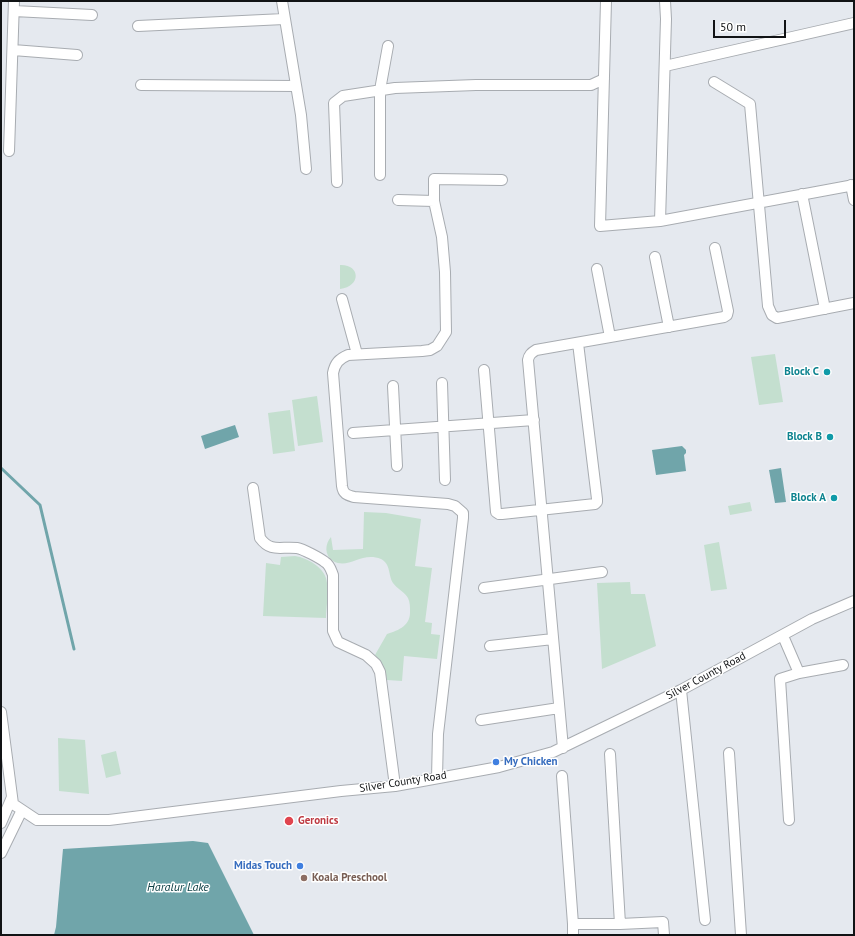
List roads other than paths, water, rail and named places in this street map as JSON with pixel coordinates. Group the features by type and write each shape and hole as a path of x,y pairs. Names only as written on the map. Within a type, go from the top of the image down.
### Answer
{"street":[{"path":"282,1 301,115 306,169"},
{"path":"606,1 600,226 660,221 853,185 854,200"},
{"path":"660,221 665,66 665,1"},
{"path":"9,151 14,6 92,15"},
{"path":"138,26 284,19"},
{"path":"665,66 854,23"},
{"path":"380,175 380,90 388,46"},
{"path":"13,50 77,55"},
{"path":"337,182 334,103 343,96 395,88 476,85 591,85 604,79"},
{"path":"714,82 750,104 768,306 772,315 778,318 854,303"},
{"path":"1,83 12,84"},
{"path":"141,86 296,86"},
{"path":"437,778 438,734 463,513 455,506 448,504 354,497 343,491 333,373 335,365 340,358 348,355 430,350 437,346 446,332 445,272 440,225 434,201 434,179 502,180"},
{"path":"802,194 825,309"},
{"path":"398,200 434,201"},
{"path":"563,748 528,360 529,355 536,350 724,317 728,311 716,248"},
{"path":"655,257 668,327"},
{"path":"597,269 610,337"},
{"path":"342,299 357,354"},
{"path":"484,370 496,512 498,514 502,514 592,505 597,502 578,343"},
{"path":"442,383 445,480"},
{"path":"393,386 397,466"},
{"path":"353,433 534,420"},
{"path":"253,488 260,538 263,543 272,548 298,548 326,562 331,568 333,575 335,636 338,642 366,656 376,664 380,672 395,786"},
{"path":"484,588 602,572"},
{"name":"Silver County Road","path":"12,797 13,804 37,820 109,820 341,791 395,786 499,767 563,748 681,690 812,620 854,602"},
{"path":"783,636 799,673"},
{"path":"490,646 553,639"},
{"path":"789,820 780,679 799,673 843,665"},
{"path":"681,690 706,920"},
{"path":"481,720 559,708"},
{"path":"1,712 12,797 1,823"},
{"path":"729,753 741,935"},
{"path":"610,754 620,924"},
{"path":"562,776 573,935"},
{"path":"1,853 22,810"},
{"path":"573,924 663,922 664,935"}],"water":[{"path":"235,425 239,437 205,449 201,436"},
{"path":"682,446 686,450 684,455 686,471 656,475 652,450"},
{"path":"781,468 786,502 775,503 769,470"},
{"name":"Haralur Lake","path":"193,841 208,843 254,935 54,935 63,849"}],"waterway":[{"path":"1,468 40,505 74,649"}],"place":[{"name":"Block C","path":"827,372"},
{"name":"Block B","path":"830,437"},
{"name":"Block A","path":"834,498"},
{"name":"My Chicken","path":"496,762"},
{"name":"Geronics","path":"289,821"},
{"name":"Midas Touch","path":"300,866"},
{"name":"Koala Preschool","path":"304,878"}]}
